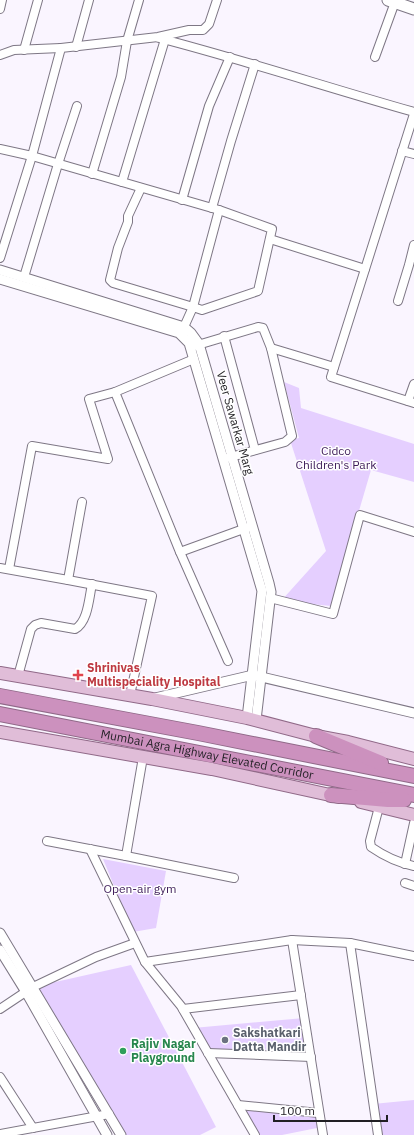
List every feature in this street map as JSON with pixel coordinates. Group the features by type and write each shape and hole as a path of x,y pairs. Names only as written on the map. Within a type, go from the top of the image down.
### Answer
{"highway":[{"name":"Mumbai Agra Highway Elevated Corridor","path":"0,696 408,774"},
{"name":"Mumbai Agra Highway Elevated Corridor","path":"0,714 414,795"},
{"path":"316,736 408,774"},
{"path":"331,795 388,800 414,798"}],"main road":[{"path":"391,1 414,9"},
{"path":"0,673 152,699 252,719 414,759"},
{"path":"0,732 212,770 331,795 414,815"}],"street":[{"path":"0,9 2,0"},
{"path":"24,50 38,0"},
{"path":"76,46 89,0"},
{"path":"92,174 121,77 127,41 139,0"},
{"path":"0,55 14,50 61,48 163,37 189,30 203,30 209,24 217,0"},
{"path":"376,57 391,1"},
{"path":"163,37 414,113 331,377 411,402 414,384"},
{"path":"122,182 163,37"},
{"path":"0,258 32,156 61,48"},
{"path":"182,200 209,106 230,57"},
{"path":"0,279 182,330 193,308 231,141 255,64"},
{"path":"24,277 77,106"},
{"path":"0,149 32,156 215,209 272,229 258,291 202,310 113,283 110,280 118,248 128,222 128,216 141,188"},
{"path":"402,151 414,154"},
{"path":"270,239 365,269"},
{"path":"398,301 414,244"},
{"name":"Veer Sawarkar Marg","path":"0,270 182,330 186,339 195,346 248,527 262,594 257,675 252,719"},
{"path":"195,346 258,326 263,328 271,348 280,390 293,434 288,441 228,458"},
{"path":"224,336 255,450"},
{"name":"Veer Sawarkar Marg","path":"195,346 194,359 228,458"},
{"path":"271,348 334,367"},
{"path":"9,569 32,446 108,459 89,400 115,392 194,359"},
{"path":"115,392 180,552 228,661"},
{"path":"68,580 82,502"},
{"path":"270,598 333,614 360,515 414,532"},
{"path":"180,552 248,527"},
{"name":"Veer Sawarkar Marg","path":"248,527 269,583 270,598 257,675"},
{"path":"0,568 152,596 130,695"},
{"path":"18,676 31,629 40,624 74,628 79,626 86,613 92,584"},
{"path":"152,699 257,675 414,713"},
{"path":"126,856 143,757"},
{"path":"379,807 370,841 371,847 380,853 405,864 414,866"},
{"path":"405,864 414,823"},
{"path":"46,840 234,878"},
{"path":"90,849 145,962 183,1009 255,1135"},
{"path":"405,883 414,886"},
{"path":"0,933 95,1117 106,1135"},
{"path":"145,962 292,940 350,943 414,956"},
{"path":"292,940 323,1135"},
{"path":"0,1009 29,990 96,957 135,943"},
{"path":"350,943 378,1135"},
{"path":"0,950 29,990 121,1135"},
{"path":"183,1009 301,995"},
{"path":"208,1053 311,1057"},
{"path":"0,1077 33,1128"},
{"path":"238,1105 319,1113"},
{"path":"0,1134 108,1114"}],"green space":[{"name":"Cidco Children's Park","path":"284,382 299,388 301,408 414,444 414,482 371,470 331,606 281,601 326,551 290,440 299,438"},
{"name":"Open-air gym","path":"103,859 166,871 156,928 133,932"},
{"name":"Rajiv Nagar Playground","path":"131,965 216,1127 200,1135 121,1135 33,987"},
{"path":"304,1018 311,1057 208,1053 193,1028"},
{"path":"414,1100 414,1135 378,1135 373,1104"},
{"path":"238,1105 319,1113 322,1127 282,1135 255,1135"}],"place":[{"name":"Shrinivas Multispeciality Hospital","path":"78,675"},
{"name":"Sakshatkari Datta Mandir","path":"225,1040"},
{"name":"Rajiv Nagar Playground","path":"123,1051"}]}
